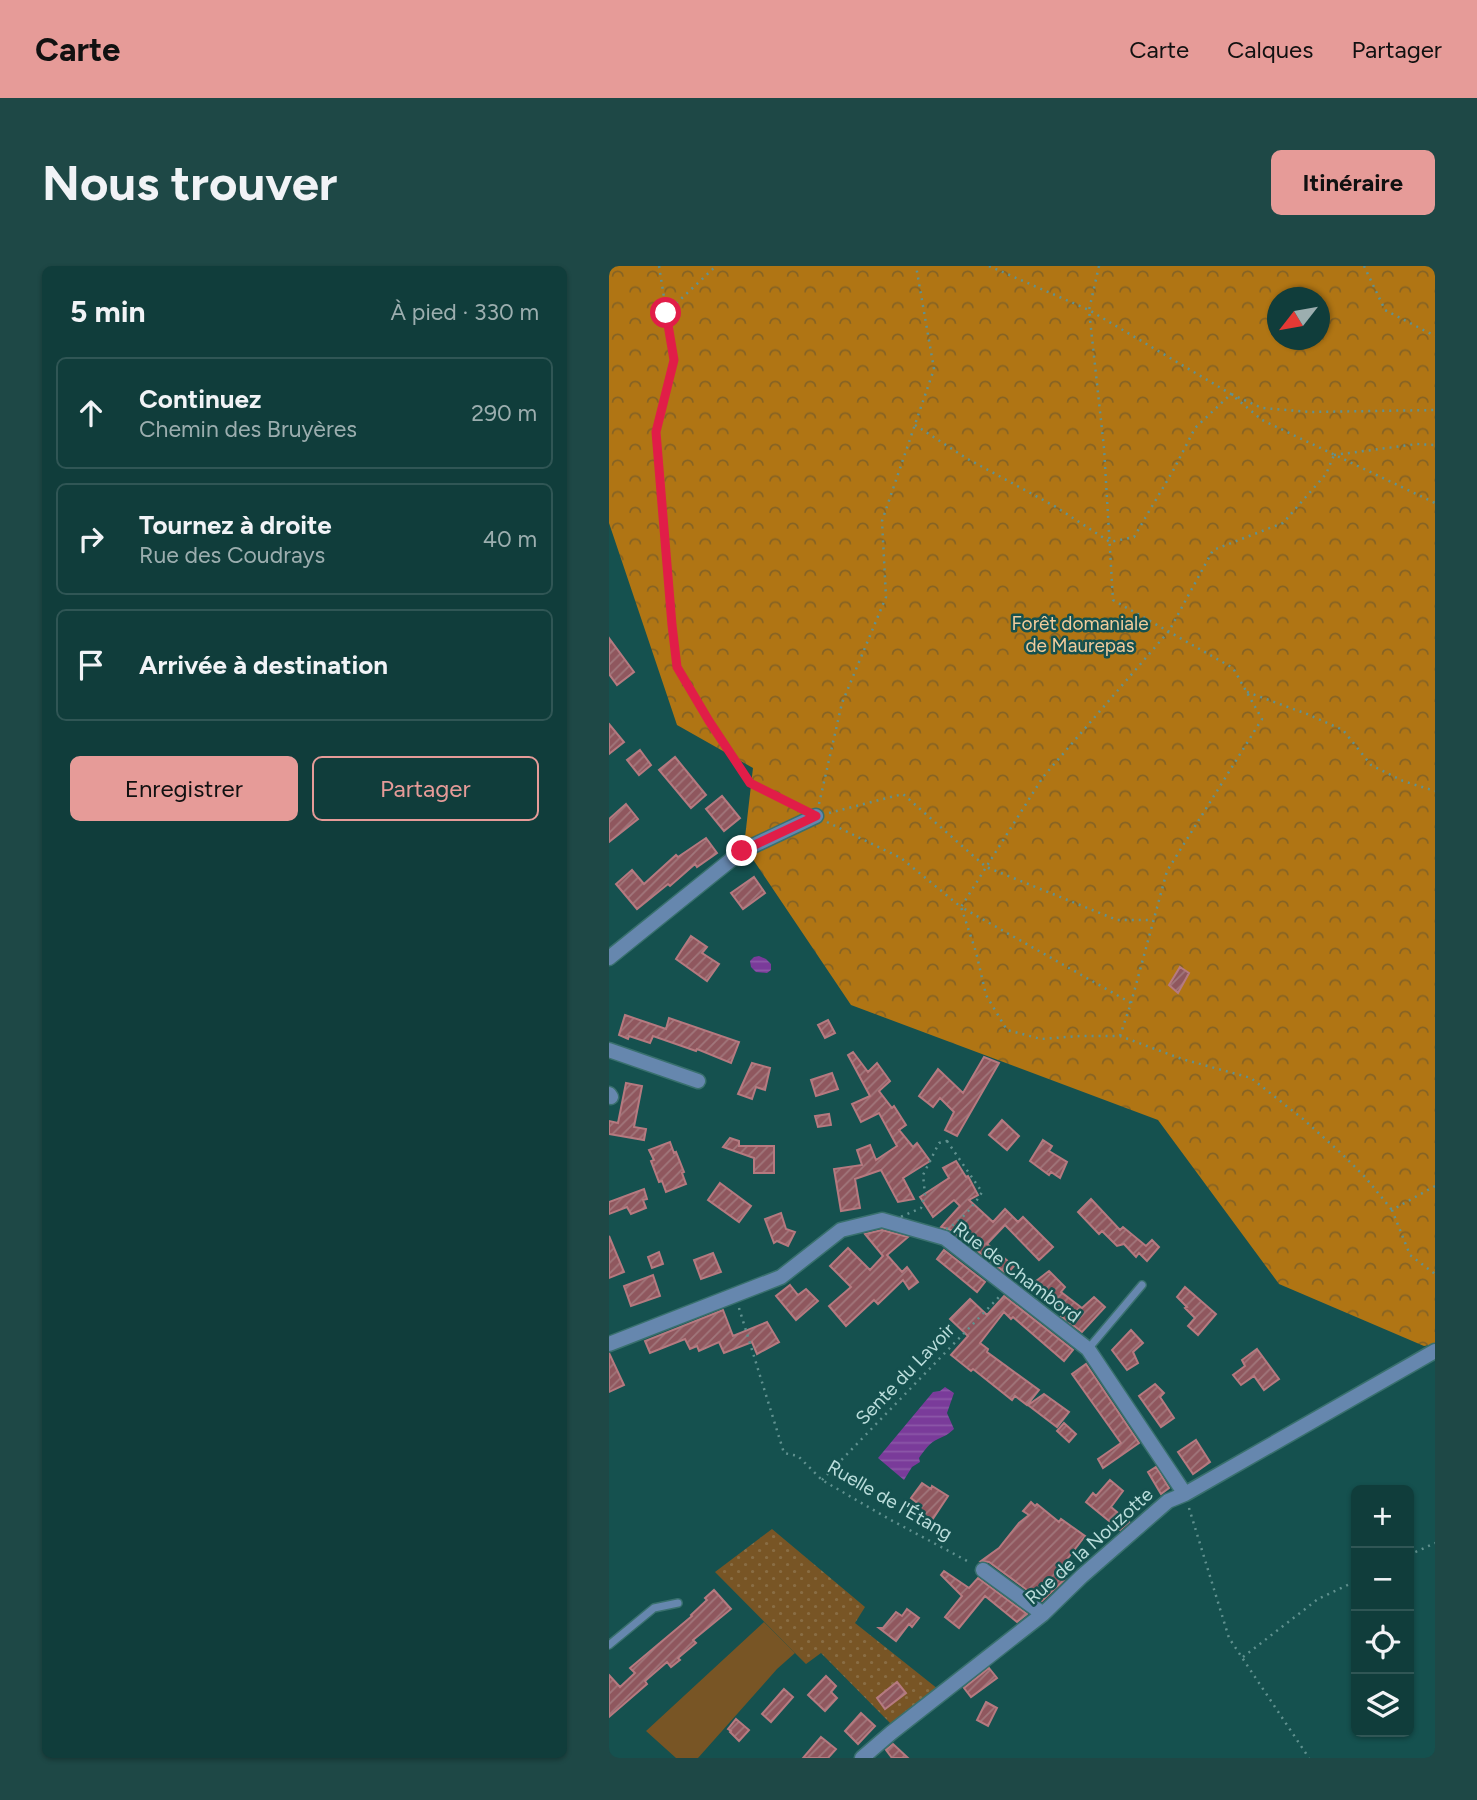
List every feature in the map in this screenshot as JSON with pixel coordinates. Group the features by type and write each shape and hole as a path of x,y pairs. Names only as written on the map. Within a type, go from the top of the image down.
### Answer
{"street":[{"path":"609,958 742,851 816,816"},
{"path":"609,1050 698,1081"},
{"name":"Rue de Chambord","path":"609,1344 781,1277 841,1230 882,1220 945,1238 1088,1349 1185,1494"},
{"name":"Rue de la Nouzotte","path":"862,1758 1043,1614 1168,1501 1185,1494 1435,1351"},
{"path":"983,1570 1043,1614"}],"lane":[{"path":"1088,1349 1142,1285"},
{"path":"609,1645 654,1608 678,1603"}],"path":[{"path":"659,266 674,360 656,432 672,625 677,667 709,721 750,783 901,858 961,906 1131,1003"},
{"path":"666,313 716,266"},
{"path":"816,816 842,703 885,597 882,521 934,369 916,266"},
{"path":"989,266 1089,310 1231,394 1262,408 1298,411 1435,410"},
{"path":"1099,266 1089,310 1104,448 1113,600 1233,668 1262,719 1167,871 1120,1036"},
{"path":"1364,266 1385,310 1435,336"},
{"path":"914,425 966,458 1056,507 1110,542 1134,537 1195,428 1231,394"},
{"path":"1231,394 1262,420 1435,503"},
{"path":"1334,455 1417,444 1435,445"},
{"path":"961,906 1043,777 1168,631 1213,550 1283,523 1326,474 1334,455"},
{"path":"1246,692 1343,730 1371,765 1403,781 1435,791"},
{"path":"816,816 903,794 986,867 1117,920 1153,920"},
{"path":"961,906 986,995 1007,1030 1041,1039 1120,1036 1182,1059 1251,1078 1303,1119 1365,1177 1392,1210 1410,1255 1435,1274"},
{"path":"947,1141 982,1192 975,1205 949,1228 939,1231 898,1218 921,1208 925,1194 923,1175 939,1143 947,1141"},
{"path":"1392,1210 1435,1186"},
{"name":"Sente du Lavoir","path":"822,1480 1008,1287"},
{"name":"Ruelle de l'Étang","path":"734,1294 784,1453 798,1456 822,1480 983,1570"},
{"path":"1185,1494 1229,1638 1309,1758"},
{"path":"1414,1553 1435,1543"},
{"path":"1242,1657 1318,1599 1351,1583"}],"shaded area":[{"path":"759,956 771,964 771,970 767,973 756,972 751,967 750,961"},
{"path":"945,1387 954,1393 947,1413 954,1429 930,1444 919,1458 920,1462 912,1467 904,1480 878,1458 933,1392"},
{"path":"772,1529 865,1607 855,1623 938,1689 891,1724 821,1653 806,1664 715,1572"},
{"path":"764,1622 795,1653 777,1669 698,1758 676,1758 646,1731"}],"green space":[{"name":"Forêt domaniale de Maurepas","path":"609,266 1435,266 1435,1344 1424,1346 1279,1284 1158,1120 851,1005 744,846 753,768 677,725 609,523"}],"building":[{"path":"609,638 634,672 617,685 609,674"},
{"path":"609,724 624,742 609,754"},
{"path":"640,750 651,765 639,775 627,760"},
{"path":"675,757 706,795 691,808 659,770"},
{"path":"722,796 740,818 724,831 706,809"},
{"path":"626,804 638,819 609,842 609,819"},
{"path":"706,838 717,853 697,867 695,864 637,909 616,884 632,870 644,884 676,855 678,857"},
{"path":"754,877 765,893 743,909 731,893"},
{"path":"691,936 707,947 702,953 719,964 707,981 676,959"},
{"path":"1180,967 1189,973 1178,993 1169,985"},
{"path":"625,1015 666,1029 669,1018 739,1042 731,1063 697,1049 696,1051 653,1036 650,1043 629,1036 628,1039 619,1035"},
{"path":"828,1020 835,1033 825,1038 818,1025"},
{"path":"853,1052 868,1072 877,1063 890,1081 879,1091 892,1108 894,1106 906,1125 899,1130 913,1147 917,1143 930,1161 903,1178 914,1199 898,1202 881,1170 855,1179 860,1208 841,1211 834,1169 862,1165 857,1150 870,1145 876,1160 897,1146 879,1113 861,1122 852,1104 870,1096 848,1055"},
{"path":"984,1057 999,1063 957,1136 945,1130 954,1112 940,1098 933,1107 919,1096 938,1069 963,1093"},
{"path":"752,1063 770,1068 765,1090 756,1087 752,1099 738,1094"},
{"path":"832,1073 838,1089 816,1096 811,1080"},
{"path":"626,1083 642,1086 634,1127 646,1129 644,1140 609,1134 609,1121 618,1123"},
{"path":"829,1114 831,1125 818,1127 815,1116"},
{"path":"1002,1120 1019,1136 1007,1150 989,1135"},
{"path":"730,1138 739,1141 739,1146 774,1146 774,1173 754,1173 754,1158 723,1147"},
{"path":"1043,1140 1052,1146 1049,1151 1067,1162 1060,1178 1051,1172 1049,1175 1030,1161"},
{"path":"670,1142 684,1172 682,1173 686,1184 666,1192 662,1181 659,1182 649,1150"},
{"path":"956,1161 978,1195 969,1200 993,1222 1005,1209 1018,1222 1023,1217 1053,1247 1039,1260 1005,1225 987,1244 1014,1266 1007,1274 951,1230 941,1227 960,1206 954,1200 933,1217 920,1197 949,1178 943,1168"},
{"path":"720,1183 751,1206 739,1222 708,1200"},
{"path":"644,1189 647,1199 643,1200 646,1208 631,1214 627,1207 609,1214 609,1202"},
{"path":"1091,1199 1120,1230 1123,1227 1146,1246 1152,1240 1159,1247 1147,1261 1139,1253 1136,1257 1124,1244 1117,1246 1102,1231 1099,1234 1078,1212"},
{"path":"781,1213 786,1229 795,1232 788,1246 777,1241 774,1243 765,1219"},
{"path":"882,1230 908,1237 887,1255 902,1272 907,1267 918,1282 909,1289 903,1280 878,1304 874,1300 846,1326 829,1306 851,1287 830,1266 848,1248 870,1270 883,1256 865,1234"},
{"path":"609,1236 624,1272 609,1278"},
{"path":"944,1250 985,1282 977,1292 937,1259"},
{"path":"659,1252 663,1264 652,1268 648,1257"},
{"path":"713,1253 721,1272 701,1279 694,1260"},
{"path":"1049,1271 1065,1287 1061,1292 1082,1308 1094,1297 1105,1307 1082,1332 1061,1316 1065,1311 1036,1281"},
{"path":"653,1275 660,1296 631,1306 624,1286"},
{"path":"790,1285 798,1295 806,1289 818,1301 796,1320 776,1296"},
{"path":"1185,1287 1216,1314 1198,1335 1188,1326 1195,1318 1177,1297"},
{"path":"1004,1296 1073,1350 1064,1361 1004,1312 980,1343 988,1349 987,1352 1039,1390 1027,1405 1015,1396 1012,1400 951,1355 968,1336 950,1319 970,1299 987,1315"},
{"path":"723,1310 733,1336 767,1322 779,1342 757,1354 752,1342 724,1353 719,1342 699,1351 697,1346 690,1349 685,1339 650,1353 645,1341"},
{"path":"1131,1330 1143,1343 1133,1352 1138,1363 1127,1370 1112,1350"},
{"path":"1257,1349 1279,1379 1264,1390 1254,1376 1241,1385 1233,1375 1245,1366 1242,1360"},
{"path":"609,1353 624,1385 609,1392"},
{"path":"1086,1364 1139,1443 1103,1468 1098,1459 1121,1443 1072,1374"},
{"path":"1155,1384 1164,1393 1160,1397 1174,1418 1161,1427 1139,1396"},
{"path":"1044,1394 1069,1412 1057,1427 1028,1405"},
{"path":"1064,1423 1076,1434 1069,1442 1057,1431"},
{"path":"1196,1440 1210,1462 1193,1474 1178,1452"},
{"path":"1156,1467 1169,1488 1161,1494 1148,1472"},
{"path":"1110,1480 1123,1491 1111,1507 1129,1522 1120,1530 1086,1502 1093,1493 1096,1496"},
{"path":"922,1483 948,1496 932,1520 917,1510 920,1505 911,1498"},
{"path":"1031,1502 1085,1536 1058,1571 1066,1578 1042,1601 989,1562 981,1561 999,1548 1029,1515 1023,1511"},
{"path":"944,1571 969,1588 978,1578 1027,1614 1017,1622 985,1596 959,1628 945,1617 962,1596 941,1575"},
{"path":"714,1590 731,1609 693,1640 696,1643 678,1658 680,1660 671,1667 667,1662 645,1681 647,1684 609,1717 609,1675 620,1687 635,1673 630,1668 692,1616"},
{"path":"907,1609 919,1618 912,1627 909,1624 896,1641 879,1628 883,1628 896,1612 902,1616"},
{"path":"989,1668 997,1678 971,1697 964,1688"},
{"path":"826,1676 836,1686 831,1692 837,1698 825,1711 808,1695"},
{"path":"897,1682 906,1693 885,1709 877,1698"},
{"path":"784,1689 793,1697 771,1722 762,1714"},
{"path":"986,1702 997,1708 988,1726 977,1720"},
{"path":"861,1713 875,1726 858,1744 845,1731"},
{"path":"736,1719 749,1730 739,1741 728,1729"},
{"path":"821,1737 836,1749 828,1758 803,1758"},
{"path":"893,1744 908,1758 892,1758 886,1750"}],"route":[{"path":"666,313 674,360 656,432 677,667 750,783 816,816 742,851"}]}
